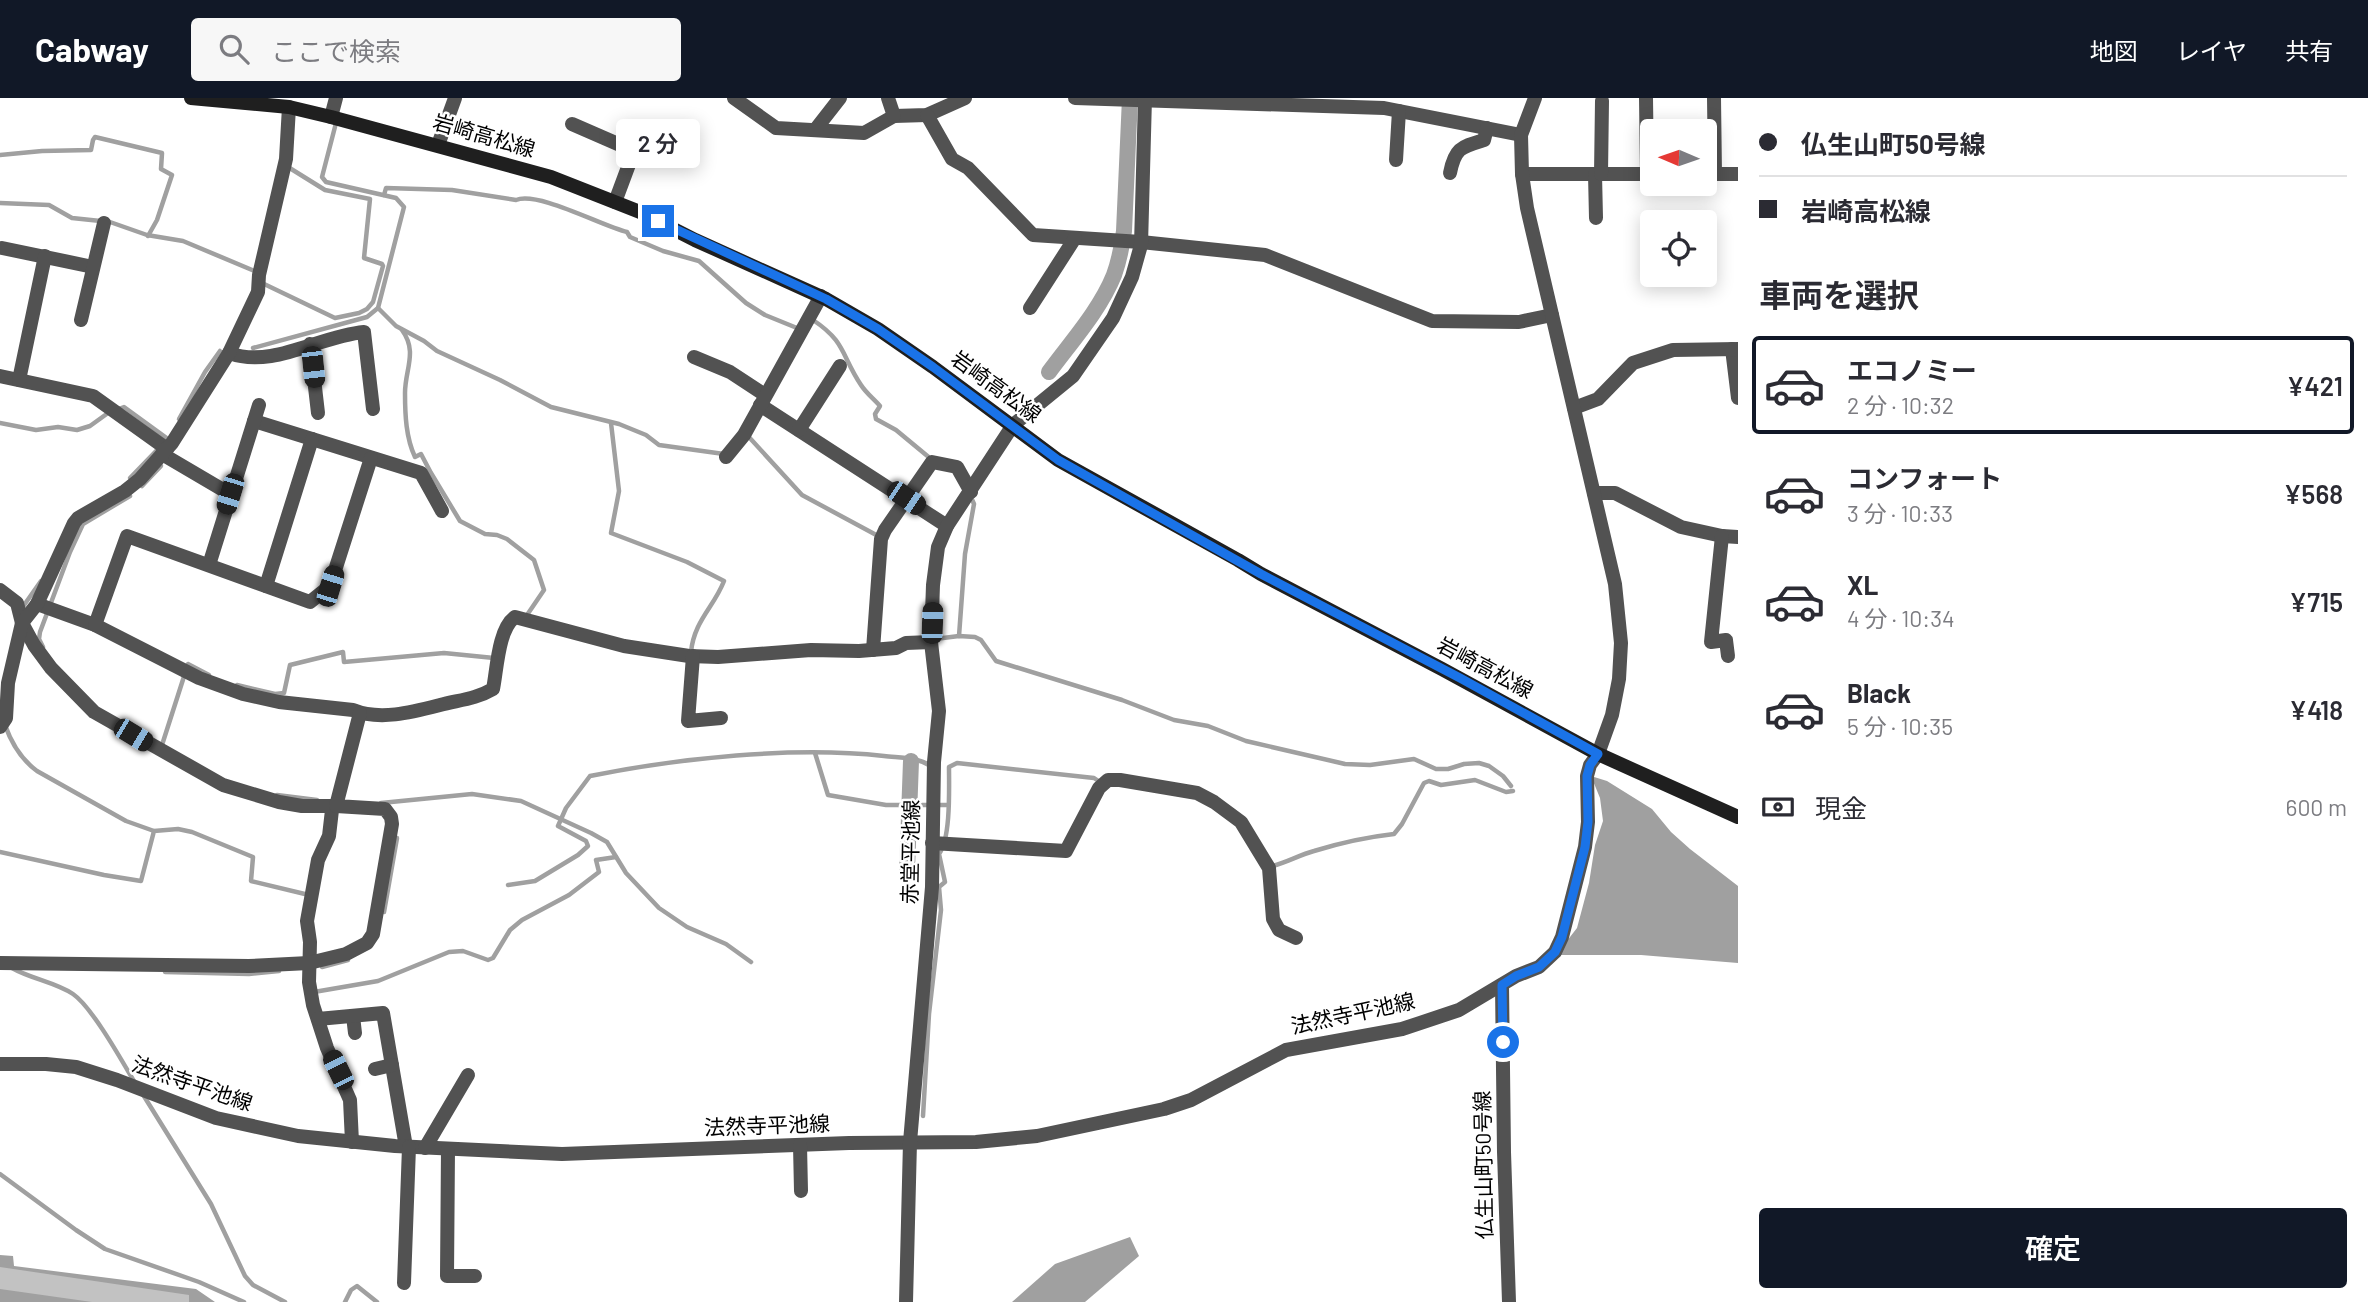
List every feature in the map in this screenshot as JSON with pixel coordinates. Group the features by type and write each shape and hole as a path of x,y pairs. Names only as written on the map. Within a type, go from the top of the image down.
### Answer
{"main road":[{"name":"岩崎高松線","path":"191,98 289,107 551,177 615,202 821,296 878,329 1058,460 1261,574 1474,685 1598,754 1738,817"}],"street":[{"path":"331,117 336,98"},
{"path":"439,145 455,98"},
{"path":"815,130 840,98"},
{"path":"888,98 894,116"},
{"path":"743,101 776,128 864,133 894,116 928,115 964,98"},
{"path":"1075,98 1384,108 1521,135 1535,98"},
{"path":"1646,98 1647,119"},
{"path":"1713,119 1714,98"},
{"name":"赤堂平池線","path":"906,1302 910,1142 930,927 934,762 939,711 931,642 933,585 939,547 947,526 1013,425 1073,376 1113,318 1132,277 1130,241 1137,99"},
{"path":"1596,218 1602,101"},
{"path":"0,727 6,718 8,683 22,623 37,604 78,518 141,479 165,451 229,353 258,292 258,275 286,159 289,107"},
{"path":"1396,160 1399,111"},
{"path":"928,115 952,159 968,168 1033,236 1130,241 1265,255 1432,321 1519,322 1552,316"},
{"path":"572,124 634,151 615,202"},
{"path":"1450,173 1453,157 1462,146 1484,140 1487,128"},
{"name":"法然寺平池線","path":"0,1064 46,1064 76,1068 238,1124 298,1136 408,1147 562,1154 800,1145 976,1142 1037,1136 1164,1110 1191,1100 1286,1050 1402,1029 1459,1010 1516,976 1539,967 1555,952 1562,937 1585,847 1588,822 1587,776 1612,715 1619,679 1621,643 1615,584 1527,208 1522,174 1521,135"},
{"path":"1522,174 1640,174"},
{"path":"1717,174 1738,174"},
{"path":"81,320 104,223"},
{"path":"1030,308 1075,238"},
{"path":"2,248 93,267"},
{"path":"19,380 45,256"},
{"path":"726,457 744,435 821,296"},
{"path":"229,353 248,358 267,357 364,332 373,409"},
{"path":"310,344 318,413"},
{"path":"1574,408 1598,399 1633,363 1673,350 1735,349 1738,398"},
{"path":"694,357 730,372 799,430 947,526"},
{"path":"799,430 840,366"},
{"path":"0,376 93,396 165,451 230,494"},
{"path":"209,565 259,405"},
{"path":"254,421 421,473 442,512"},
{"path":"266,586 312,439"},
{"path":"95,625 127,536 310,603 330,586 371,458"},
{"path":"873,650 881,539 906,498 932,461 957,467 971,492"},
{"path":"1594,493 1615,493 1681,527 1738,537"},
{"path":"1722,536 1711,642 1726,640 1728,656"},
{"path":"0,590 17,603 22,623 51,668 93,712 223,785 270,800 302,806 385,809 392,824 373,934 367,943 336,958 309,963 249,967 0,963"},
{"path":"37,604 95,625 199,678 243,694 279,702 360,713 403,714 471,700 493,689 496,660 509,621 515,617 624,646 693,656 873,650 896,648 906,643 931,642"},
{"path":"693,656 688,721 721,718"},
{"path":"352,1142 350,1100 327,1048 309,982 307,921 317,860 329,836 332,810 337,806 360,713"},
{"path":"932,843 1066,851 1099,788 1108,780 1197,793 1241,822 1269,868 1273,919 1279,930 1296,938"},
{"name":"仏生山町50号線","path":"1502,985 1509,1302"},
{"path":"318,1019 383,1013 408,1147 404,1283"},
{"path":"353,1016 355,1033"},
{"path":"375,1069 392,1065"},
{"path":"425,1148 468,1075"},
{"path":"800,1145 801,1191"},
{"path":"449,1149 454,1227 447,1276 475,1276"}],"shaded area":[{"path":"1591,776 1607,781 1652,809 1671,832 1738,886 1738,963 1641,955 1556,955 1577,928 1589,883 1595,845 1603,821 1600,798"},
{"path":"1130,1237 1139,1256 1085,1302 1012,1302 1055,1264"},
{"path":"0,1255 13,1256 14,1266 196,1289 215,1302 0,1302"}],"building":[{"path":"0,1267 189,1295 189,1302 92,1302 0,1289"}],"waterway":[{"path":"1049,372 1101,301 1114,275 1124,231 1130,98"},
{"path":"253,348 367,317 378,308 404,207 396,198 326,182 322,177 336,123"},
{"path":"0,155 91,150 95,137 162,153 161,169 172,175 157,220 148,236"},
{"path":"262,283 335,318 367,309 373,302 383,266 364,258 370,199 325,190 288,167"},
{"path":"384,195 386,188 452,190 516,200 539,200 627,232 630,237 663,251 699,261 746,303 765,315 799,327"},
{"path":"0,203 49,205 72,218 110,222 147,235 183,241 257,272"},
{"path":"378,308 396,326 437,351 551,407 619,424 646,435 659,445 724,454"},
{"path":"810,321 813,320 824,328 837,342 865,391 880,406 875,414 876,419 896,430 931,459"},
{"path":"402,330 410,353 405,410 415,457 421,454 460,521 485,534 507,539 534,560 544,590 527,615"},
{"path":"179,419 220,351"},
{"path":"0,423 36,430 58,427 77,430 90,426 108,413 124,407 168,439"},
{"path":"611,423 619,491 611,533 687,562 724,581 696,631 691,652"},
{"path":"748,436 802,495 880,537"},
{"path":"130,478 158,449"},
{"path":"142,486 161,466"},
{"path":"959,636 965,554 974,504 970,495"},
{"path":"43,647 39,639 40,632 83,524 130,496"},
{"path":"22,608 41,581"},
{"path":"935,639 975,637 981,640 996,661 1122,700 1174,720 1208,726 1246,741 1345,764 1370,765 1414,759 1436,769 1448,769 1479,763 1489,766 1503,776 1511,786"},
{"path":"237,685 275,694 284,693 290,665 343,652 344,662 444,653 495,656"},
{"path":"162,745 188,664 209,675"},
{"path":"5,725 18,750 37,771 126,821 154,831"},
{"path":"508,885 535,881 588,846 586,841 558,826 566,808 590,776 698,759 774,753 849,753 914,759 931,766"},
{"path":"815,753 828,795 886,805 948,805"},
{"path":"907,871 911,761"},
{"path":"923,1116 929,1014 941,910 939,887 945,882 939,854 946,837 949,767 957,763 1094,778 1100,782"},
{"path":"1272,866 1334,845 1394,834 1424,783 1429,781 1441,785 1475,780 1506,792 1513,791"},
{"path":"381,803 472,794 521,801 607,842 626,873 659,908 687,927 726,944 751,962"},
{"path":"277,795 317,800"},
{"path":"0,852 141,881 154,831 178,829 253,857 251,881 309,895"},
{"path":"384,912 397,838"},
{"path":"314,992 378,981 449,952 463,951 488,960 493,958 510,930 522,920 569,895 599,872 596,860 616,857"},
{"path":"322,967 348,960"},
{"path":"12,968 66,990 81,1001 106,1035 135,1083"},
{"path":"165,972 249,974 279,971"},
{"path":"142,1093 211,1204 245,1276 253,1285 285,1302"},
{"path":"0,1174 105,1249 199,1282 244,1302"},
{"path":"345,1302 351,1290 357,1286 377,1302"}],"route":[{"path":"658,221 826,299 878,329 933,367 1058,460 1261,574 1598,754 1590,765 1587,776 1588,822 1585,847 1562,937 1555,952 1539,967 1502,985 1503,1042"}]}
